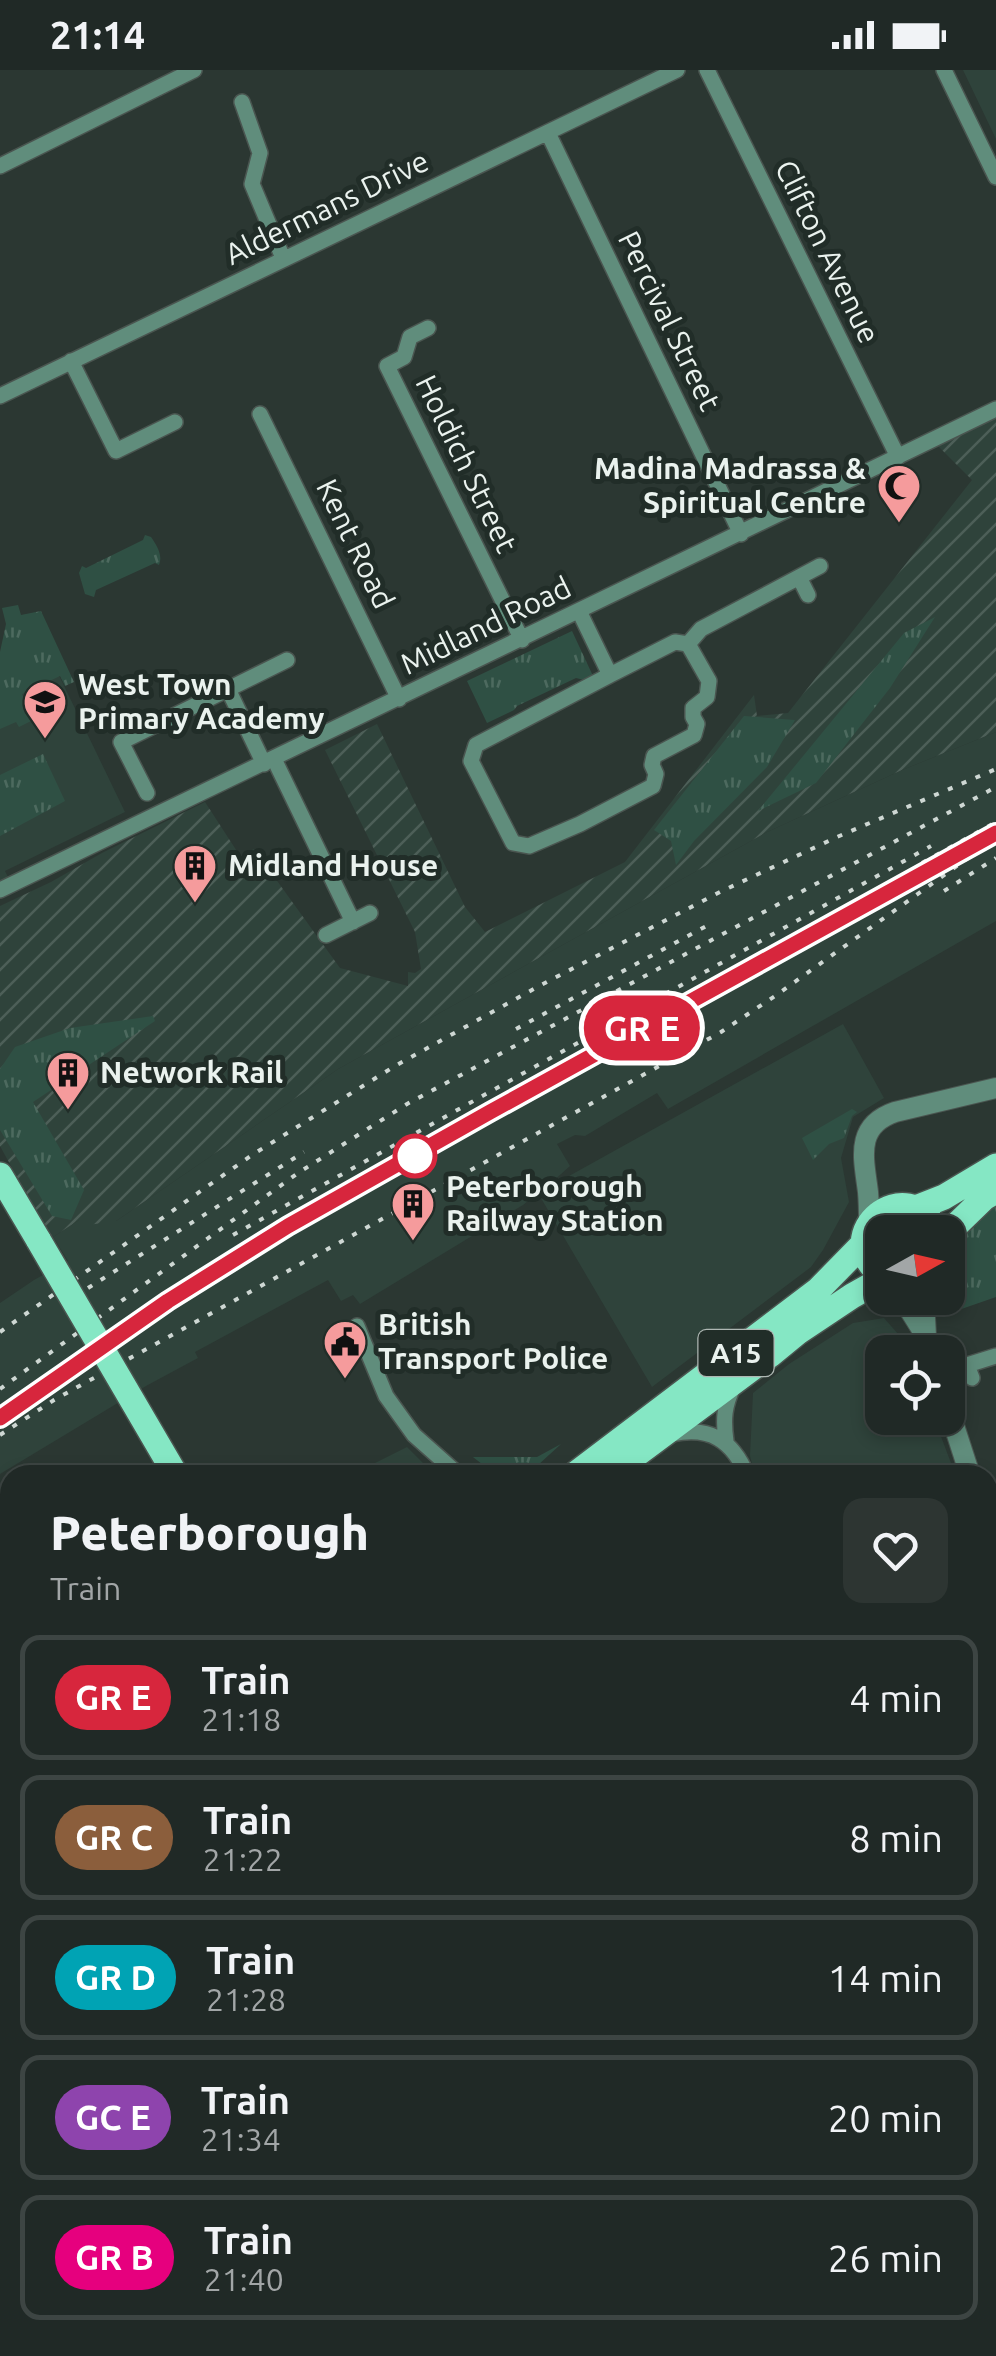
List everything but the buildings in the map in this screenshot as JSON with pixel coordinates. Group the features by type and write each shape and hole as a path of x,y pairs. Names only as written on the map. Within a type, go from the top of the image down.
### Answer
{"main road":[{"name":"A15","path":"879,1215 944,1197 996,1166"},
{"path":"0,1175 169,1465"},
{"path":"965,1216 996,1190"},
{"path":"905,1207 926,1215"},
{"name":"A15","path":"587,1465 818,1290 865,1234"},
{"name":"A15","path":"624,1465 798,1332 865,1288"}],"street":[{"path":"0,166 194,70"},
{"name":"Aldermans Drive","path":"0,396 548,133 642,78 677,70"},
{"name":"Clifton Avenue","path":"707,70 898,458"},
{"path":"944,70 996,177"},
{"path":"242,102 260,153 252,184 283,258"},
{"name":"Percival Street","path":"548,133 740,534"},
{"name":"Holdich Street","path":"428,328 410,337 404,357 387,366 522,640"},
{"path":"71,361 116,451 175,422"},
{"name":"Midland Road","path":"2,884 269,762 996,408"},
{"name":"Kent Road","path":"260,414 399,699"},
{"path":"688,644 700,629 820,566"},
{"path":"799,577 808,596"},
{"path":"579,611 610,675"},
{"path":"675,642 688,644 709,682 707,697 693,708 697,724 694,735 654,756 653,786 529,846 513,843 471,762 476,745 675,642"},
{"path":"146,794 121,742 287,660"},
{"path":"228,690 353,922"},
{"path":"326,934 370,913"},
{"path":"867,1215 864,1146 874,1124 884,1116 996,1088"},
{"path":"864,1166 905,1207"},
{"path":"357,1326 386,1396 414,1435 448,1465"},
{"path":"972,1378 967,1365 996,1356"},
{"path":"738,1377 723,1415 726,1441 743,1465"},
{"path":"663,1436 689,1430 726,1441"},
{"path":"956,1435 964,1465"}],"shaded area":[{"path":"963,70 996,70 996,139"},
{"path":"996,418 996,732 767,832 338,1069 116,1221 88,1225 79,1220 53,1237 49,1235 0,1146 0,906 205,802 240,856 254,849 340,968 408,986 408,972 421,969 415,932 325,750 377,724 465,907 485,932 625,862 754,695 757,716 788,713 972,480 938,446"},
{"name":"West Town Primary Academy","path":"54,665 125,812 5,871 8,877 0,881 0,690"},
{"path":"996,732 996,921 668,1109 657,1093 585,1136 575,1135 557,1144 570,1166 542,1191 843,1024 884,1098 853,1117 841,1158 849,1202 811,1267 652,1387 538,1193 360,1304 353,1295 341,1301 328,1280 195,1352 198,1358 15,1465 0,1465 0,1303 68,1261 53,1237 79,1220 116,1221 338,1069 767,832"},
{"path":"884,1318 899,1335 865,1335 865,1435 940,1435 951,1465 752,1465 753,1393 789,1364 853,1323"},
{"path":"407,1447 425,1465 371,1465"}],"green space":[{"path":"145,535 157,547 159,565 155,563 96,590 94,597 85,594 79,573 82,566 86,568 143,540"},
{"path":"18,605 21,615 41,611 74,682 65,686 60,676 22,694 33,720 19,727 16,722 0,729 0,652 6,624 2,608"},
{"path":"935,617 890,688 816,783 758,811 904,633"},
{"path":"572,631 593,676 576,678 487,723 467,681"},
{"path":"744,716 795,720 767,767 694,841 676,865 671,841 654,830"},
{"path":"43,754 65,801 0,836 0,775"},
{"path":"153,1016 155,1021 33,1102 84,1190 71,1220 52,1216 0,1130 0,1069 15,1047 70,1028"},
{"path":"852,1109 857,1112 844,1138 829,1144 813,1160 802,1138"},
{"path":"996,1200 996,1297 965,1308 965,1232"},
{"path":"561,1444 538,1465 483,1465 473,1457 537,1457"}],"railway":[{"path":"0,1332 252,1155 395,1066 720,892 996,769"},
{"path":"0,1389 298,1173 407,1104 996,787"},
{"path":"922,863 996,822"},
{"path":"0,1435 54,1400 721,1032 996,838"},
{"path":"233,1235 931,846"},
{"path":"944,891 996,858"},
{"path":"0,1418 168,1301 287,1227 938,864"},
{"path":"516,1029 710,924"},
{"path":"88,1288 304,1152"}],"train":[{"path":"0,1418 168,1301 288,1226 996,833"}],"place":[{"name":"Madina Madrassa & Spiritual Centre","path":"899,524"},
{"name":"West Town Primary Academy","path":"45,740"},
{"name":"Midland House","path":"195,904"},
{"name":"Network Rail","path":"68,1111"},
{"name":"Peterborough Railway Station","path":"413,1242"},
{"name":"British Transport Police","path":"345,1380"}]}
